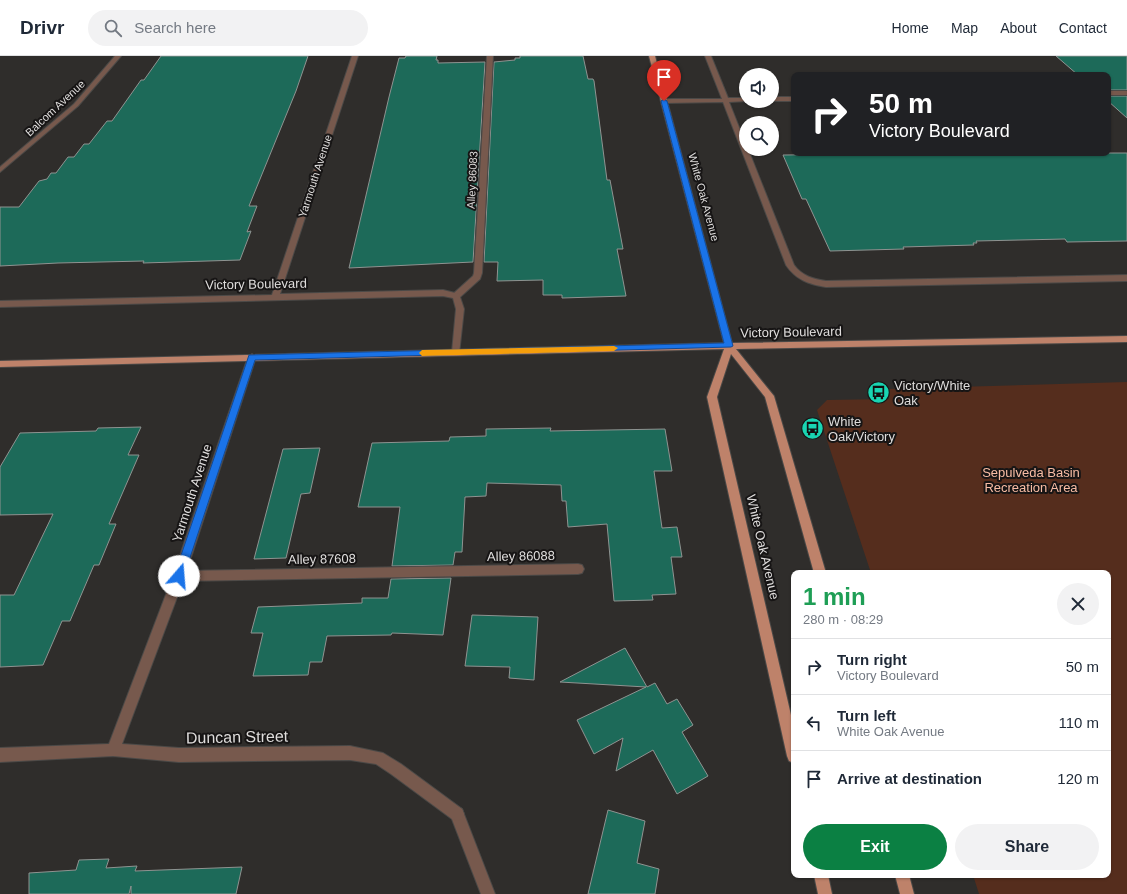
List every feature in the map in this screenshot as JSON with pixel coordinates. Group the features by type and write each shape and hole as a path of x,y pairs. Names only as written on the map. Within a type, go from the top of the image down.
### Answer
{"main road":[{"name":"White Oak Avenue","path":"652,56 729,346 769,396 819,570"},
{"name":"Victory Boulevard","path":"0,364 456,352 1127,338"},
{"name":"White Oak Avenue","path":"729,346 712,396 791,743"},
{"path":"822,878 826,894"},
{"path":"903,878 907,894"}],"street":[{"name":"Balcom Avenue","path":"0,170 76,105 118,56"},
{"name":"Yarmouth Avenue","path":"275,297 355,56"},
{"name":"Alley 86083","path":"456,296 477,277 478,273 490,56"},
{"path":"708,56 790,265 794,272 803,279 826,284 1127,278"},
{"path":"1111,94 1127,93"},
{"path":"779,99 791,99"},
{"path":"664,101 739,100"},
{"name":"Victory Boulevard","path":"0,304 443,293 456,296"},
{"path":"456,296 460,309 456,352"},
{"name":"Yarmouth Avenue","path":"113,750 179,576 252,357"},
{"name":"Alley 86088","path":"466,571 578,569"},
{"name":"Alley 87608","path":"179,576 466,571"},
{"name":"Duncan Street","path":"0,754 113,750 179,755 350,753 378,758 396,769 457,814 488,894"}],"green space":[{"name":"Sepulveda Basin Recreation Area","path":"1127,382 1127,894 979,894 974,878 1111,878 1111,570 870,570 817,410 827,400 889,399 886,389"}],"building":[{"path":"161,56 308,56 296,91 249,206 257,206 247,232 251,231 240,260 143,263 144,261 58,263 0,266 0,207 19,207 39,181 47,179 51,173 56,173 68,157 74,157 84,144 89,144 107,121 112,121 141,80 144,80"},
{"path":"406,56 437,56 436,60 438,60 438,63 485,62 473,262 349,268 399,58 405,58"},
{"path":"520,56 583,56 588,79 593,79 594,81 607,180 610,180 623,249 617,249 626,296 562,298 562,295 543,295 543,280 497,281 498,262 484,262 494,62 515,60 515,58 520,58"},
{"path":"1056,56 1127,56 1127,90 1111,90 1111,72 1075,72"},
{"path":"1111,96 1127,96 1127,118 1111,104"},
{"path":"1111,153 1127,153 1127,241 1067,242 1065,239 976,241 977,243 973,243 974,245 830,251 806,199 802,199 783,155 1111,156"},
{"path":"141,427 128,455 139,455 109,524 116,524 99,565 94,565 70,621 62,621 43,665 0,667 0,595 14,595 53,514 0,515 0,467 20,433 96,431 98,428"},
{"path":"551,428 550,431 665,429 672,471 654,471 662,528 677,527 682,557 671,557 676,594 652,595 653,600 614,601 607,524 568,527 566,501 562,501 561,485 487,483 486,496 465,497 462,552 455,552 453,565 392,566 400,507 358,507 372,443 449,441 450,437 486,436 486,429"},
{"path":"320,448 310,493 301,494 286,558 254,559 283,449"},
{"path":"451,578 443,635 392,633 391,635 327,636 322,662 310,662 308,675 253,676 263,633 251,633 258,607 362,603 362,598 388,598 391,579"},
{"path":"472,615 538,617 534,680 509,678 510,667 465,666"},
{"path":"625,648 647,687 655,683 667,704 677,699 693,725 682,732 708,776 677,794 653,750 616,771 623,738 594,754 577,720 646,687 560,682"},
{"path":"608,810 645,821 637,863 659,869 655,894 588,894"},
{"path":"109,859 106,868 137,866 135,871 242,867 236,894 131,894 131,886 129,894 29,894 29,873 76,870 79,860"}],"slow traffic":[{"path":"422,353 614,348"}],"place":[{"name":"Victory/White Oak","path":"879,392"},
{"name":"White Oak/Victory","path":"812,428"}],"route":[{"path":"179,576 252,357 729,346 664,101"}]}
